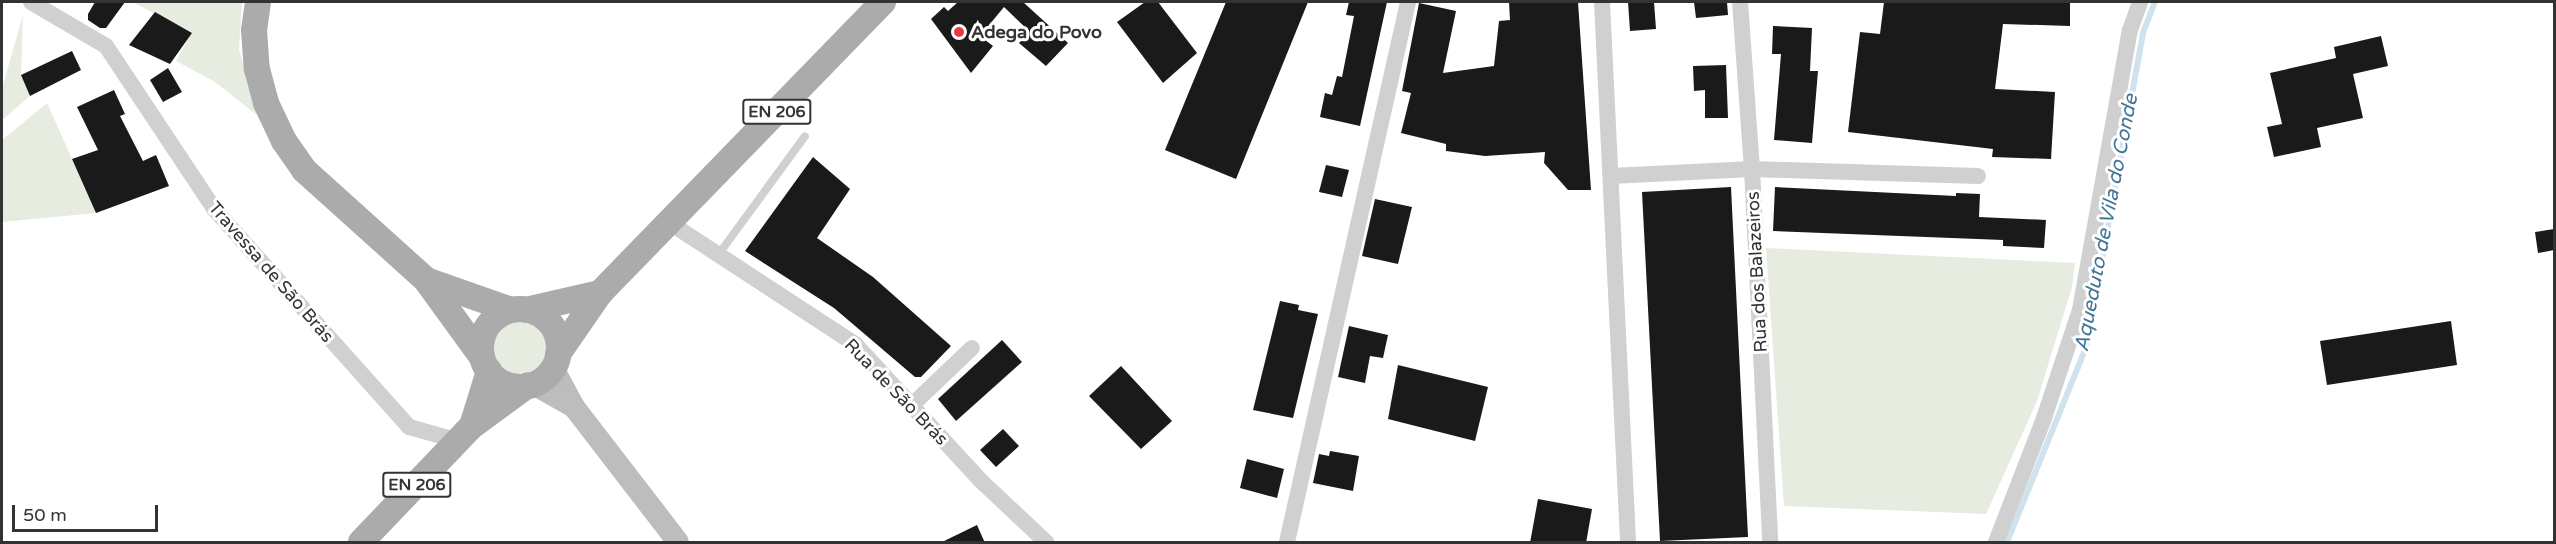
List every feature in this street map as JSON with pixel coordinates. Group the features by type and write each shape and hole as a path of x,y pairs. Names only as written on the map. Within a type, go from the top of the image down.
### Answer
{"main road":[{"path":"258,2 254,30 257,69 266,103 284,141 304,170 426,280 485,364 507,384 530,384 574,407"},
{"name":"EN 206","path":"361,543 465,434 530,384 547,376 600,293 884,2"},
{"path":"426,280 547,320 555,330 556,361 574,407 678,543"},
{"name":"EN 206","path":"465,434 485,364 484,333 500,315 600,293"}],"street":[{"name":"Travessa de São Brás","path":"31,2 106,46 214,210 409,427 465,434"},
{"path":"1287,543 1408,2"},
{"path":"1602,2 1628,543"},
{"name":"Rua dos Balazeiros","path":"1740,2 1752,170 1770,543"},
{"path":"1996,543 2044,418 2080,310 2130,30 2140,2"},
{"path":"1611,176 1752,170 1978,176"},
{"name":"Rua de São Brás","path":"670,223 855,345 980,480 1046,543"},
{"path":"911,406 972,348"}],"lane":[{"path":"718,255 805,136"}],"shaded area":[{"path":"132,2 242,2 239,49 257,115 215,82 176,61 192,32"},
{"path":"23,15 21,75 30,96 2,120 2,89"},
{"path":"47,103 96,213 2,222 2,140"},
{"path":"1766,248 2075,263 2072,287 2037,401 1986,514 1784,506"},
{"path":"520,319 531,321 541,327 547,337 549,348 547,359 541,369 531,375 520,377 509,375 499,369 493,359 491,348 493,337 499,327 509,321"}],"building":[{"path":"95,2 125,2 106,28 100,28 88,20 88,14"},
{"path":"958,2 1023,2 1068,43 1046,66 1019,43 1029,31 1004,7 980,36 993,46 971,73 931,19 944,7 948,11"},
{"path":"1145,2 1158,2 1197,53 1163,83 1117,22"},
{"path":"1226,2 1308,2 1236,179 1165,150"},
{"path":"1349,2 1387,2 1360,126 1320,117 1325,93 1332,95 1337,76 1342,77 1354,16 1346,15"},
{"path":"1509,2 1578,2 1591,190 1568,190 1544,163 1545,152 1485,156 1446,151 1446,144 1401,133 1411,93 1402,91 1419,3 1456,11 1443,73 1494,66 1499,21 1510,20"},
{"path":"1628,2 1654,2 1656,29 1630,31"},
{"path":"1694,2 1727,2 1728,15 1696,18"},
{"path":"1884,2 2070,2 2070,26 2003,24 1995,89 2055,92 2051,159 1992,157 1993,149 1848,132 1860,32 1880,34"},
{"path":"155,12 192,33 170,64 129,45"},
{"path":"1773,26 1812,28 1810,71 1818,71 1812,143 1774,140 1781,54 1772,54"},
{"path":"2381,36 2388,66 2353,74 2363,118 2317,128 2321,147 2274,157 2267,127 2282,124 2270,73 2336,58 2334,47"},
{"path":"72,51 81,70 30,96 21,75"},
{"path":"1726,65 1728,118 1705,118 1705,90 1694,91 1693,66"},
{"path":"168,68 182,92 163,102 150,80"},
{"path":"114,90 125,114 120,116 143,161 156,155 169,186 96,213 72,159 98,150 77,107"},
{"path":"813,157 850,189 817,238 873,277 951,346 921,377 915,377 834,308 745,251"},
{"path":"1326,165 1349,170 1342,197 1319,192"},
{"path":"1731,187 1748,537 1660,541 1642,192"},
{"path":"1775,187 1956,196 1956,193 1980,194 1979,217 2046,220 2044,248 2003,246 2003,240 1773,231"},
{"path":"1375,199 1412,207 1398,264 1362,256"},
{"path":"2554,229 2554,250 2538,253 2535,232"},
{"path":"1280,301 1299,305 1298,310 1318,314 1293,418 1253,410"},
{"path":"2451,321 2457,365 2327,385 2320,341"},
{"path":"1349,326 1388,335 1383,358 1370,356 1365,383 1338,377"},
{"path":"1002,340 1022,362 956,421 938,399"},
{"path":"1398,365 1488,387 1475,441 1388,419"},
{"path":"1121,366 1172,421 1141,449 1089,396"},
{"path":"1003,429 1019,446 996,467 980,450"},
{"path":"1330,451 1359,456 1353,491 1313,483 1319,454 1329,456"},
{"path":"1247,459 1284,469 1277,498 1240,488"},
{"path":"1538,499 1592,509 1586,543 1530,543"},
{"path":"977,525 985,543 940,543"}],"waterway":[{"name":"Aqueduto de Vila do Conde","path":"2007,542 2086,347 2143,33 2155,2"}],"place":[{"name":"Adega do Povo","path":"959,32"}]}
